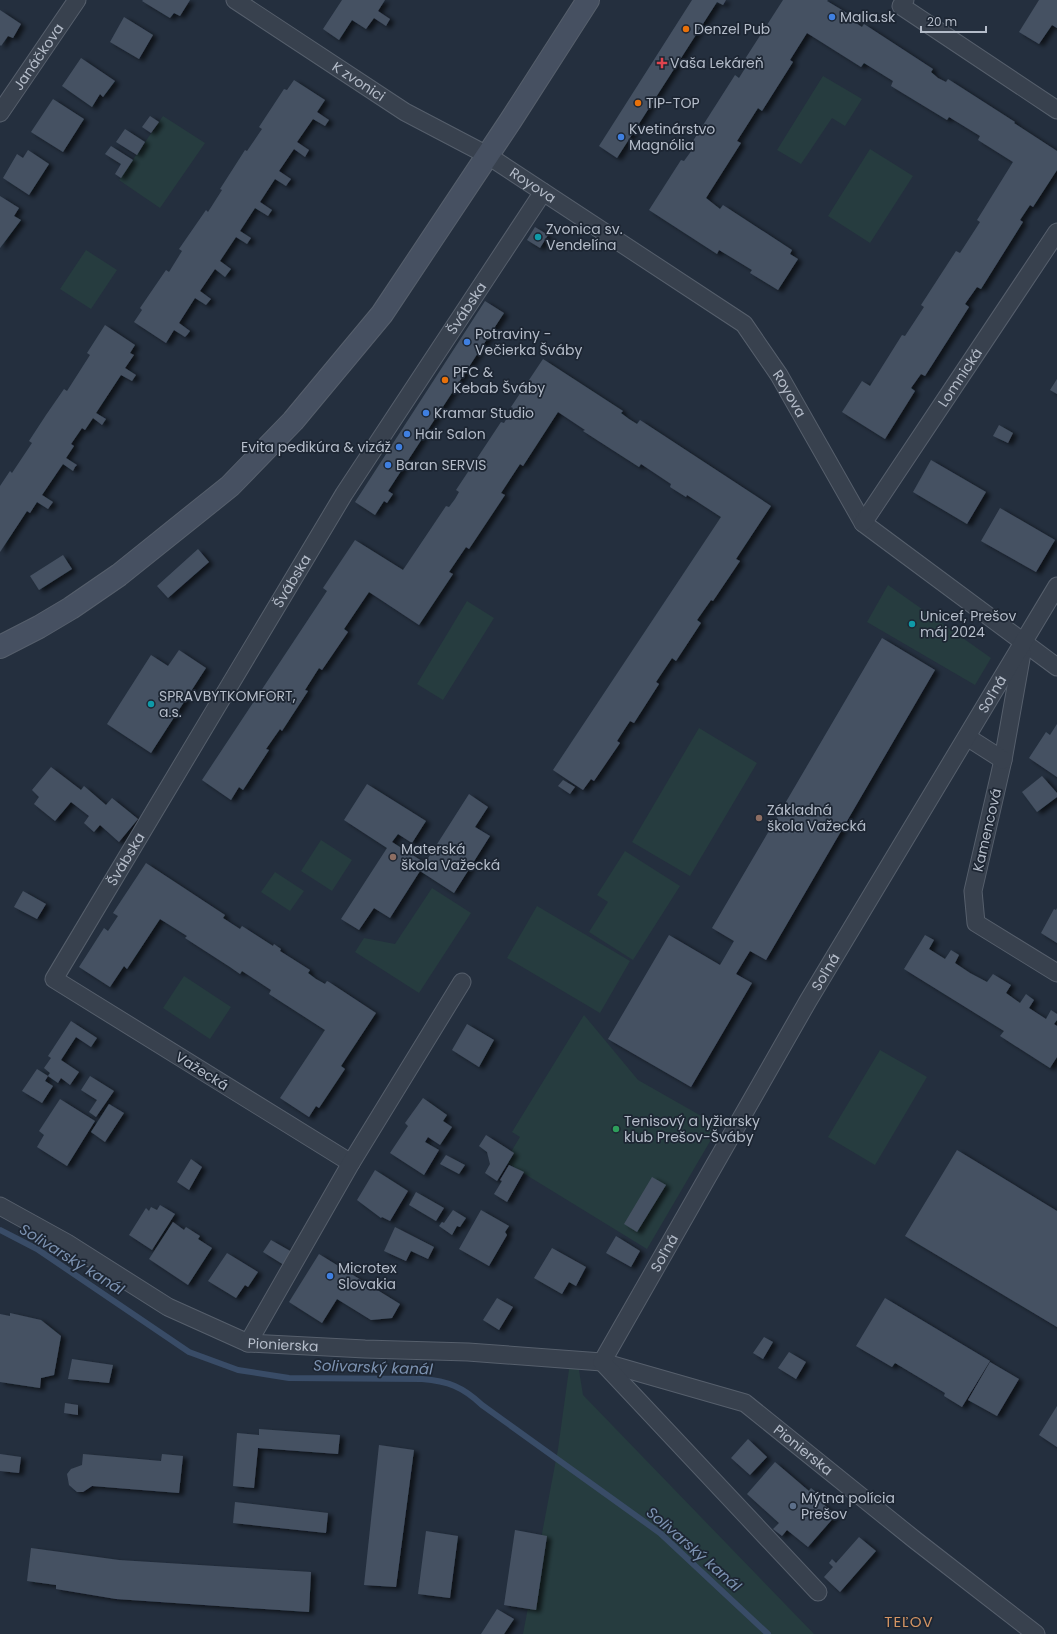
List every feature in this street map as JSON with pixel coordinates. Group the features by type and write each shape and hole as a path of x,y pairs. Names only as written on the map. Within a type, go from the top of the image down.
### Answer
{"street":[{"name":"Janáčkova","path":"0,113 77,0"},
{"name":"K zvonici","path":"235,0 405,112 487,155"},
{"path":"0,647 58,616 119,575 209,504 240,476 293,421 382,314 588,0"},
{"path":"899,2 1057,110"},
{"name":"Royova","path":"487,155 744,324 779,375 863,523 1057,667"},
{"name":"Švábska","path":"54,979 344,494 543,192"},
{"name":"Lomnická","path":"863,523 1057,232"},
{"name":"Soľná","path":"602,1362 808,1001 1057,586"},
{"name":"Kamencová","path":"1024,643 1003,760 972,891 976,923 1057,973"},
{"path":"967,737 1003,760"},
{"name":"Važecká","path":"54,979 351,1163"},
{"path":"248,1343 351,1163 462,982"},
{"name":"Pionierska","path":"0,1206 67,1243 168,1307 248,1343 365,1350 468,1352 602,1362 746,1403 915,1540 1036,1634"},
{"path":"602,1362 818,1592"}],"green space":[{"path":"823,76 862,99 845,126 832,118 801,164 777,150"},
{"path":"163,116 205,143 160,208 119,180"},
{"path":"870,149 913,176 870,243 828,216"},
{"path":"86,250 117,270 91,309 60,289"},
{"path":"888,585 991,658 975,685 867,622"},
{"path":"467,601 494,618 443,700 417,684"},
{"path":"699,728 757,763 690,876 632,842"},
{"path":"321,840 352,860 332,891 301,871"},
{"path":"625,851 680,886 633,960 589,932 608,902 597,895"},
{"path":"275,872 304,891 290,911 261,892"},
{"path":"432,888 471,913 419,993 355,952 364,938 395,944"},
{"path":"537,906 630,961 600,1013 507,958"},
{"path":"184,976 231,1007 210,1039 163,1008"},
{"name":"Tenisový a lyžiarsky klub Prešov-Šváby","path":"584,1015 638,1080 719,1126 647,1249 505,1162 520,1137 512,1132"},
{"path":"880,1050 927,1077 875,1165 828,1137"},
{"path":"570,1362 578,1364 583,1395 814,1634 523,1634 558,1449"}],"building":[{"path":"190,0 180,16 174,13 170,18 142,1"},
{"path":"342,0 385,0 378,11 390,19 386,26 374,18 366,29 352,20 339,40 323,29"},
{"path":"692,0 726,0 723,5 717,2 617,158 599,146"},
{"path":"783,0 828,0 827,1 847,13 845,16 862,27 864,24 933,69 931,72 938,78 946,82 948,79 1057,151 1057,170 1033,207 1030,205 1020,220 1023,222 981,289 977,287 965,304 969,307 925,376 921,374 911,388 915,391 885,439 842,412 862,381 870,386 902,335 905,336 924,307 921,305 956,251 960,253 980,222 977,220 1013,162 978,140 980,136 949,117 947,120 891,86 893,81 864,63 861,67 807,33 790,60 793,62 762,111 758,108 737,141 741,143 706,198 720,209 723,205 792,250 790,254 798,259 778,290 750,273 752,270 719,250 717,254 649,210 681,160 684,161 692,150 694,146 691,144 735,75 739,78 749,62 745,59"},
{"path":"1039,0 1057,0 1057,28 1052,25 1039,44 1019,32"},
{"path":"0,10 21,24 13,38 8,36 1,46 0,45"},
{"path":"124,17 153,35 139,59 110,42"},
{"path":"81,58 115,81 103,97 100,94 92,107 62,86"},
{"path":"294,80 325,100 317,112 329,120 325,126 313,119 297,142 309,150 305,157 294,149 279,171 291,179 286,186 275,179 260,202 272,210 268,216 255,208 240,231 251,238 247,244 236,237 220,261 231,269 225,277 215,269 200,291 211,299 206,305 195,298 179,323 190,331 185,337 174,330 166,343 134,322 142,310 140,308 166,270 169,272 182,251 179,249 206,210 208,212 222,190 220,189 245,150 247,151 262,129 259,127 284,89 287,90"},
{"path":"53,99 84,119 63,152 31,132"},
{"path":"150,116 159,122 151,133 142,127"},
{"path":"125,129 145,142 137,155 116,142"},
{"path":"111,146 133,160 121,178 115,174 121,164 105,154"},
{"path":"28,150 49,164 29,195 3,178 17,154 23,158"},
{"path":"0,196 19,208 14,216 21,220 0,248"},
{"name":"Zvonica sv. Vendelína","path":"535,227 548,235 540,248 527,240"},
{"path":"485,301 504,313 388,491 393,494 387,503 384,501 375,515 355,502"},
{"path":"105,325 135,345 130,353 134,355 125,368 136,375 132,381 121,375 96,413 106,419 102,425 93,418 85,430 82,428 71,444 74,446 66,458 77,465 73,471 63,464 42,495 53,502 48,509 37,502 30,513 27,511 0,552 0,486 10,471 12,473 32,443 29,441 64,389 67,391 90,355 87,353"},
{"path":"543,359 623,411 621,413 629,419 637,424 640,420 771,506 736,559 740,561 713,601 711,600 697,620 701,623 676,661 672,658 656,682 659,684 634,723 630,721 617,741 620,743 594,781 591,779 583,790 553,770 721,517 687,495 686,497 670,487 671,484 641,464 639,467 583,431 585,430 558,412 523,466 520,464 501,493 505,495 469,549 466,547 449,572 453,574 419,625 369,592 344,629 348,632 322,670 319,668 305,690 308,691 282,731 280,729 266,749 269,750 243,790 239,787 231,800 202,780 327,591 323,588 355,540 403,570 446,506 449,507 455,499 459,492 456,490 501,422 504,423 513,408 511,407"},
{"path":"1057,379 1057,394 1050,390"},
{"path":"999,425 1013,433 1008,443 993,436"},
{"path":"931,460 986,492 967,524 913,492"},
{"path":"1000,508 1055,540 1036,572 981,541"},
{"path":"198,549 209,562 168,598 157,586"},
{"path":"63,555 72,569 39,590 30,576"},
{"path":"882,638 935,670 766,960 750,951 736,974 752,983 691,1087 608,1039 669,935 720,965 734,941 712,928"},
{"name":"SPRAVBYTKOMFORT, a.s.","path":"179,650 206,668 151,753 107,724 151,655 168,666"},
{"path":"1057,724 1057,777 1029,758 1046,732 1050,735"},
{"path":"51,767 81,790 84,786 106,805 112,798 138,819 119,842 100,825 94,832 84,823 89,816 71,802 55,821 34,804 39,797 32,790"},
{"path":"1042,776 1057,793 1057,797 1037,812 1022,792"},
{"path":"563,780 575,787 570,794 558,786"},
{"path":"367,784 426,821 412,843 398,834 392,842 425,863 469,794 488,807 475,827 490,836 454,893 420,871 390,918 374,908 359,930 341,919 387,848 344,820"},
{"path":"146,863 225,915 223,918 240,929 242,926 273,946 274,944 281,949 280,951 310,970 308,973 316,979 325,984 327,981 329,982 376,1013 341,1066 345,1069 319,1108 316,1106 309,1117 280,1098 325,1030 269,994 271,990 242,971 240,974 185,938 187,936 160,919 127,969 124,966 110,987 79,967 104,928 108,931 118,916 113,913"},
{"path":"23,891 46,904 37,919 14,907"},
{"path":"1057,908 1057,943 1041,933 1054,909 1056,910"},
{"path":"925,935 934,940 929,949 945,959 951,950 959,955 955,963 970,973 987,982 993,974 1011,985 1006,993 1020,1003 1026,994 1034,1000 1029,1008 1046,1019 1051,1010 1057,1014 1057,1020 1054,1024 1057,1026 1057,1057 1050,1068 1000,1036 1004,1031 904,969"},
{"path":"71,1021 97,1038 91,1047 76,1037 61,1060 79,1072 70,1085 61,1078 58,1083 48,1076 50,1073 44,1068 51,1058 48,1056"},
{"path":"467,1024 494,1040 479,1067 452,1050"},
{"path":"37,1069 48,1076 45,1081 53,1086 42,1103 22,1091"},
{"path":"90,1076 114,1091 96,1117 89,1112 97,1100 81,1090"},
{"path":"423,1098 447,1115 443,1121 452,1127 440,1145 428,1137 425,1142 439,1150 424,1175 390,1153 408,1126 405,1123"},
{"path":"60,1099 95,1121 67,1166 37,1147 44,1135 39,1131"},
{"path":"109,1104 124,1113 105,1142 91,1132"},
{"path":"486,1135 514,1153 497,1181 485,1173 490,1164 487,1152 479,1146"},
{"path":"957,1150 1057,1211 1057,1327 905,1236"},
{"path":"446,1155 465,1165 459,1174 440,1164"},
{"path":"191,1159 202,1167 189,1190 177,1182"},
{"path":"509,1165 524,1172 507,1202 494,1194"},
{"path":"375,1170 408,1191 390,1221 382,1217 381,1218 357,1200"},
{"path":"652,1177 666,1185 637,1232 624,1224"},
{"path":"416,1192 444,1208 436,1221 409,1205"},
{"path":"160,1205 175,1214 152,1250 129,1235 146,1208 149,1211 151,1207 157,1210"},
{"path":"453,1210 466,1218 460,1227 457,1226 452,1235 439,1226 442,1222 444,1223"},
{"path":"481,1210 509,1226 505,1232 507,1235 489,1266 459,1249"},
{"path":"173,1222 184,1230 186,1227 200,1236 198,1239 212,1248 188,1285 149,1259"},
{"path":"395,1227 434,1247 428,1259 411,1251 406,1261 384,1251"},
{"path":"616,1236 640,1251 631,1267 606,1253"},
{"path":"271,1240 292,1252 284,1265 263,1252"},
{"path":"552,1248 586,1267 576,1286 569,1282 562,1294 534,1278"},
{"path":"227,1253 258,1272 248,1287 245,1285 236,1298 208,1281"},
{"name":"Microtex Slovakia","path":"319,1254 400,1304 392,1318 371,1320 337,1299 322,1323 289,1302"},
{"path":"497,1298 513,1307 499,1330 483,1320"},
{"path":"885,1298 990,1361 962,1407 944,1396 945,1393 895,1363 892,1367 856,1346"},
{"path":"10,1313 41,1320 61,1336 54,1375 41,1378 40,1388 0,1382 0,1314 10,1316"},
{"path":"764,1337 773,1342 763,1359 753,1353"},
{"path":"789,1352 806,1362 796,1379 778,1368"},
{"path":"72,1359 113,1365 109,1383 68,1379"},
{"path":"990,1362 1019,1379 997,1416 968,1400"},
{"path":"65,1403 78,1405 78,1415 64,1413"},
{"path":"1057,1406 1057,1447 1039,1435"},
{"path":"259,1429 340,1435 338,1454 258,1448 254,1488 233,1486 237,1433 259,1435"},
{"path":"748,1439 767,1457 750,1475 731,1458"},
{"path":"379,1445 414,1450 396,1587 364,1585"},
{"path":"0,1454 21,1457 19,1473 0,1471"},
{"path":"83,1454 161,1461 162,1454 183,1456 179,1493 92,1486 83,1492 77,1492 69,1485 67,1474 71,1469 82,1465"},
{"name":"Mýtna polícia Prešov","path":"775,1462 809,1491 811,1488 818,1494 815,1497 836,1515 808,1547 787,1530 782,1536 773,1529 779,1523 747,1494"},
{"path":"235,1502 328,1513 326,1533 233,1523"},
{"path":"515,1530 547,1536 536,1610 504,1605"},
{"path":"426,1531 458,1536 450,1598 418,1594"},
{"path":"859,1537 876,1551 840,1592 824,1577 833,1567 829,1563 832,1559 836,1563"},
{"path":"31,1548 119,1560 311,1572 309,1612 116,1599 56,1589 56,1585 27,1581"},
{"path":"497,1609 514,1619 504,1634 481,1634"}],"waterway":[{"name":"Solivarský kanál","path":"0,1230 37,1249 189,1352 238,1370 289,1378 422,1379 440,1381 462,1389 660,1533 768,1634"}],"place":[{"name":"Malia.sk","path":"832,17"},
{"name":"Denzel Pub","path":"686,29"},
{"name":"Vaša Lekáreň","path":"662,63"},
{"name":"TIP-TOP","path":"638,103"},
{"name":"Kvetinárstvo Magnólia","path":"621,137"},
{"name":"Zvonica sv. Vendelína","path":"538,237"},
{"name":"Potraviny - Večierka Šváby","path":"467,342"},
{"name":"PFC & Kebab Šváby","path":"445,380"},
{"name":"Kramar Studio","path":"426,413"},
{"name":"Hair Salon","path":"407,434"},
{"name":"Evita pedikúra & vizáž","path":"399,447"},
{"name":"Baran SERVIS","path":"388,465"},
{"name":"Unicef, Prešov máj 2024","path":"912,624"},
{"name":"SPRAVBYTKOMFORT, a.s.","path":"151,704"},
{"name":"Základná škola Važecká","path":"759,818"},
{"name":"Materská škola Važecká","path":"393,857"},
{"name":"Tenisový a lyžiarsky klub Prešov-Šváby","path":"616,1129"},
{"name":"Microtex Slovakia","path":"330,1276"},
{"name":"Mýtna polícia Prešov","path":"793,1506"}],"district":[{"name":"TEĽOV","path":"909,1621"}]}
